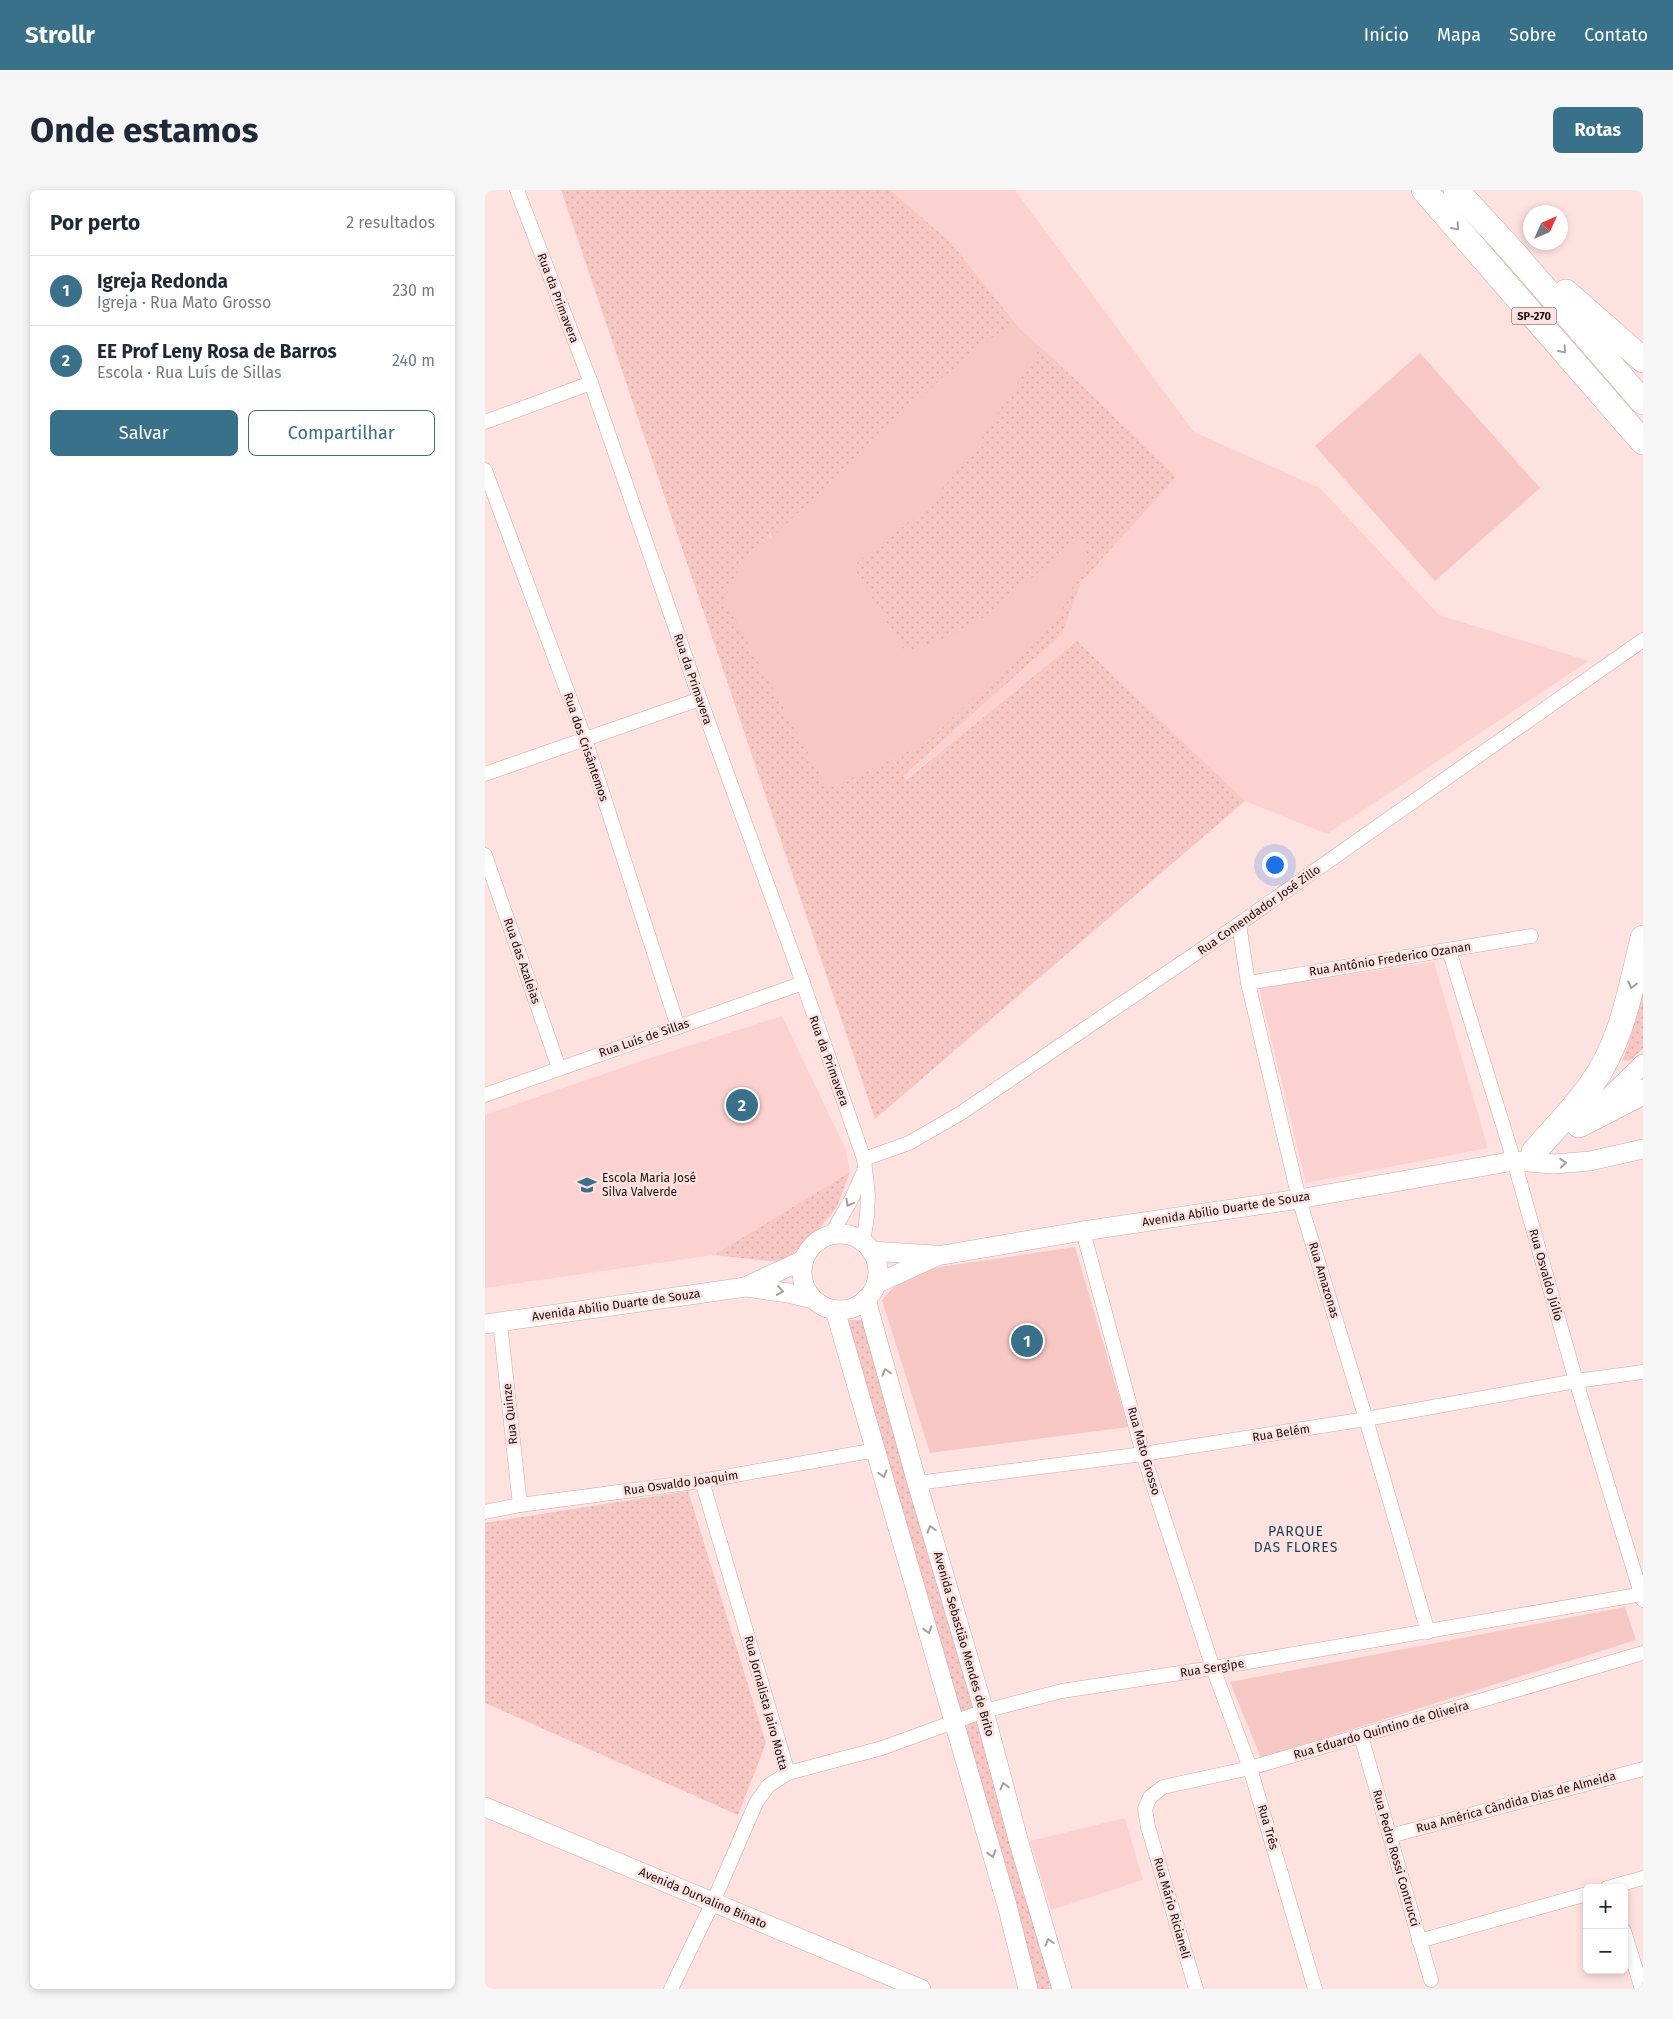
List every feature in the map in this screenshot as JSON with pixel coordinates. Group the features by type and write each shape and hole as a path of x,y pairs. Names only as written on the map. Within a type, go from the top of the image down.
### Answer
{"highway":[{"name":"SP-270","path":"1424,190 1643,442"},
{"name":"SP-270","path":"1456,190 1513,252 1643,402"},
{"path":"1460,190 1579,305 1643,360"},
{"path":"1524,1157 1591,1085 1611,1050 1628,999 1643,938"},
{"path":"1579,1125 1643,1092"}],"main road":[{"path":"1524,1157 1579,1125 1643,1064"},
{"path":"1524,1157 1554,1164 1590,1161 1643,1149"},
{"name":"Avenida Abílio Duarte de Souza","path":"867,1247 937,1256 1083,1231 1299,1198 1524,1157"},
{"path":"843,1234 853,1237 867,1247 877,1266 871,1291 857,1306 835,1310 823,1306 813,1299 805,1287 802,1274 803,1260 814,1244 831,1235 843,1234"},
{"name":"Avenida Abílio Duarte de Souza","path":"871,1291 937,1256"},
{"name":"Avenida Abílio Duarte de Souza","path":"746,1287 803,1260"},
{"name":"Avenida Abílio Duarte de Souza","path":"493,1323 746,1287 788,1292 813,1299"},
{"name":"Avenida Sebastião Mendes de Brito","path":"871,1291 917,1483 984,1711 1019,1844 1062,1989"},
{"path":"835,1310 1007,1905 1028,1989"},
{"name":"Avenida Durvalino Binato","path":"485,1807 921,1989"}],"street":[{"name":"Rua da Primavera","path":"517,190 591,384 700,699 803,983 864,1165 868,1196 867,1247"},
{"path":"485,422 591,384"},
{"name":"Rua dos Crisântemos","path":"485,470 585,739 678,1027"},
{"name":"Rua Comendador José Zillo","path":"864,1165 909,1144 961,1113 1239,924 1643,640"},
{"path":"485,774 700,699"},
{"name":"Rua das Azaleias","path":"485,855 559,1068"},
{"name":"Rua Amazonas","path":"1239,924 1248,983 1299,1198 1428,1632"},
{"name":"Rua Antônio Frederico Ozanan","path":"1248,983 1531,936"},
{"name":"Rua Osvaldo Júlio","path":"1449,950 1524,1157 1576,1382 1642,1596"},
{"name":"Rua Luís de Sillas","path":"485,1095 803,983"},
{"path":"831,1235 852,1198 864,1165"},
{"name":"Rua Mato Grosso","path":"1083,1231 1143,1454 1213,1668"},
{"name":"Rua Quinze","path":"493,1323 520,1505"},
{"name":"Rua Belém","path":"917,1483 1143,1454 1366,1419 1643,1372"},
{"name":"Rua Osvaldo Joaquim","path":"485,1512 520,1505 702,1481 876,1450"},
{"name":"Rua Jornalista Jairo Motta","path":"671,1989 713,1902 756,1803 768,1786 788,1773 702,1481"},
{"name":"Rua Sergipe","path":"788,1773 883,1748 984,1711 1062,1691 1213,1668 1642,1596"},
{"name":"Rua Eduardo Quintino de Oliveira","path":"1148,1827 1145,1809 1149,1798 1163,1787 1250,1768 1643,1653"},
{"name":"Rua Três","path":"1213,1668 1250,1768 1315,1989"},
{"name":"Rua Pedro Rossi Contrucci","path":"1361,1736 1431,1980"},
{"name":"Rua América Cândida Dias de Almeida","path":"1389,1836 1643,1769"},
{"name":"Rua Mário Ricianeli","path":"1148,1827 1195,1989"},
{"path":"1621,1884 1643,1878"},
{"path":"1419,1941 1583,1895"},
{"path":"1628,1945 1641,1989"}],"shaded area":[{"path":"561,190 890,190 951,243 1019,328 1075,379 1176,477 1081,582 1062,634 903,776 906,780 1077,641 1245,801 875,1119","holes":["768,529 897,765 782,583"]},
{"path":"679,190 1015,190 1194,432 1320,488 1439,615 1589,661 1327,834 1245,801 1077,641 905,780 782,583"},
{"path":"1013,321 1038,352 969,457 926,508 853,566 905,652 950,636 992,613 1079,536 1090,559 1079,574 1060,614 928,742 828,789 724,600 740,567 942,378"},
{"path":"1420,353 1540,488 1435,581 1315,446"},
{"path":"1434,962 1488,1148 1306,1183 1259,988"},
{"path":"1643,991 1643,1048 1630,1061 1623,1060 1637,1017"},
{"path":"782,1016 846,1150 850,1172 714,1255 485,1288 485,1115 644,1060"},
{"path":"850,1172 837,1207 818,1230 794,1253 779,1262 714,1255"},
{"path":"1075,1247 1128,1427 930,1453 882,1300 900,1280 913,1271"},
{"path":"846,1320 865,1320 1057,1989 1037,1989 961,1729"},
{"path":"688,1491 766,1743 738,1815 485,1703 485,1523"},
{"path":"1625,1607 1636,1640 1261,1758 1230,1682"},
{"path":"1125,1818 1143,1880 1051,1910 1030,1841"}],"place":[{"name":"EE Prof Leny Rosa de Barros","path":"742,1105"},
{"name":"Escola Maria José Silva Valverde","path":"587,1185"},
{"name":"Igreja Redonda","path":"1027,1341"}],"district":[{"name":"PARQUE DAS FLORES","path":"1296,1539"}]}
